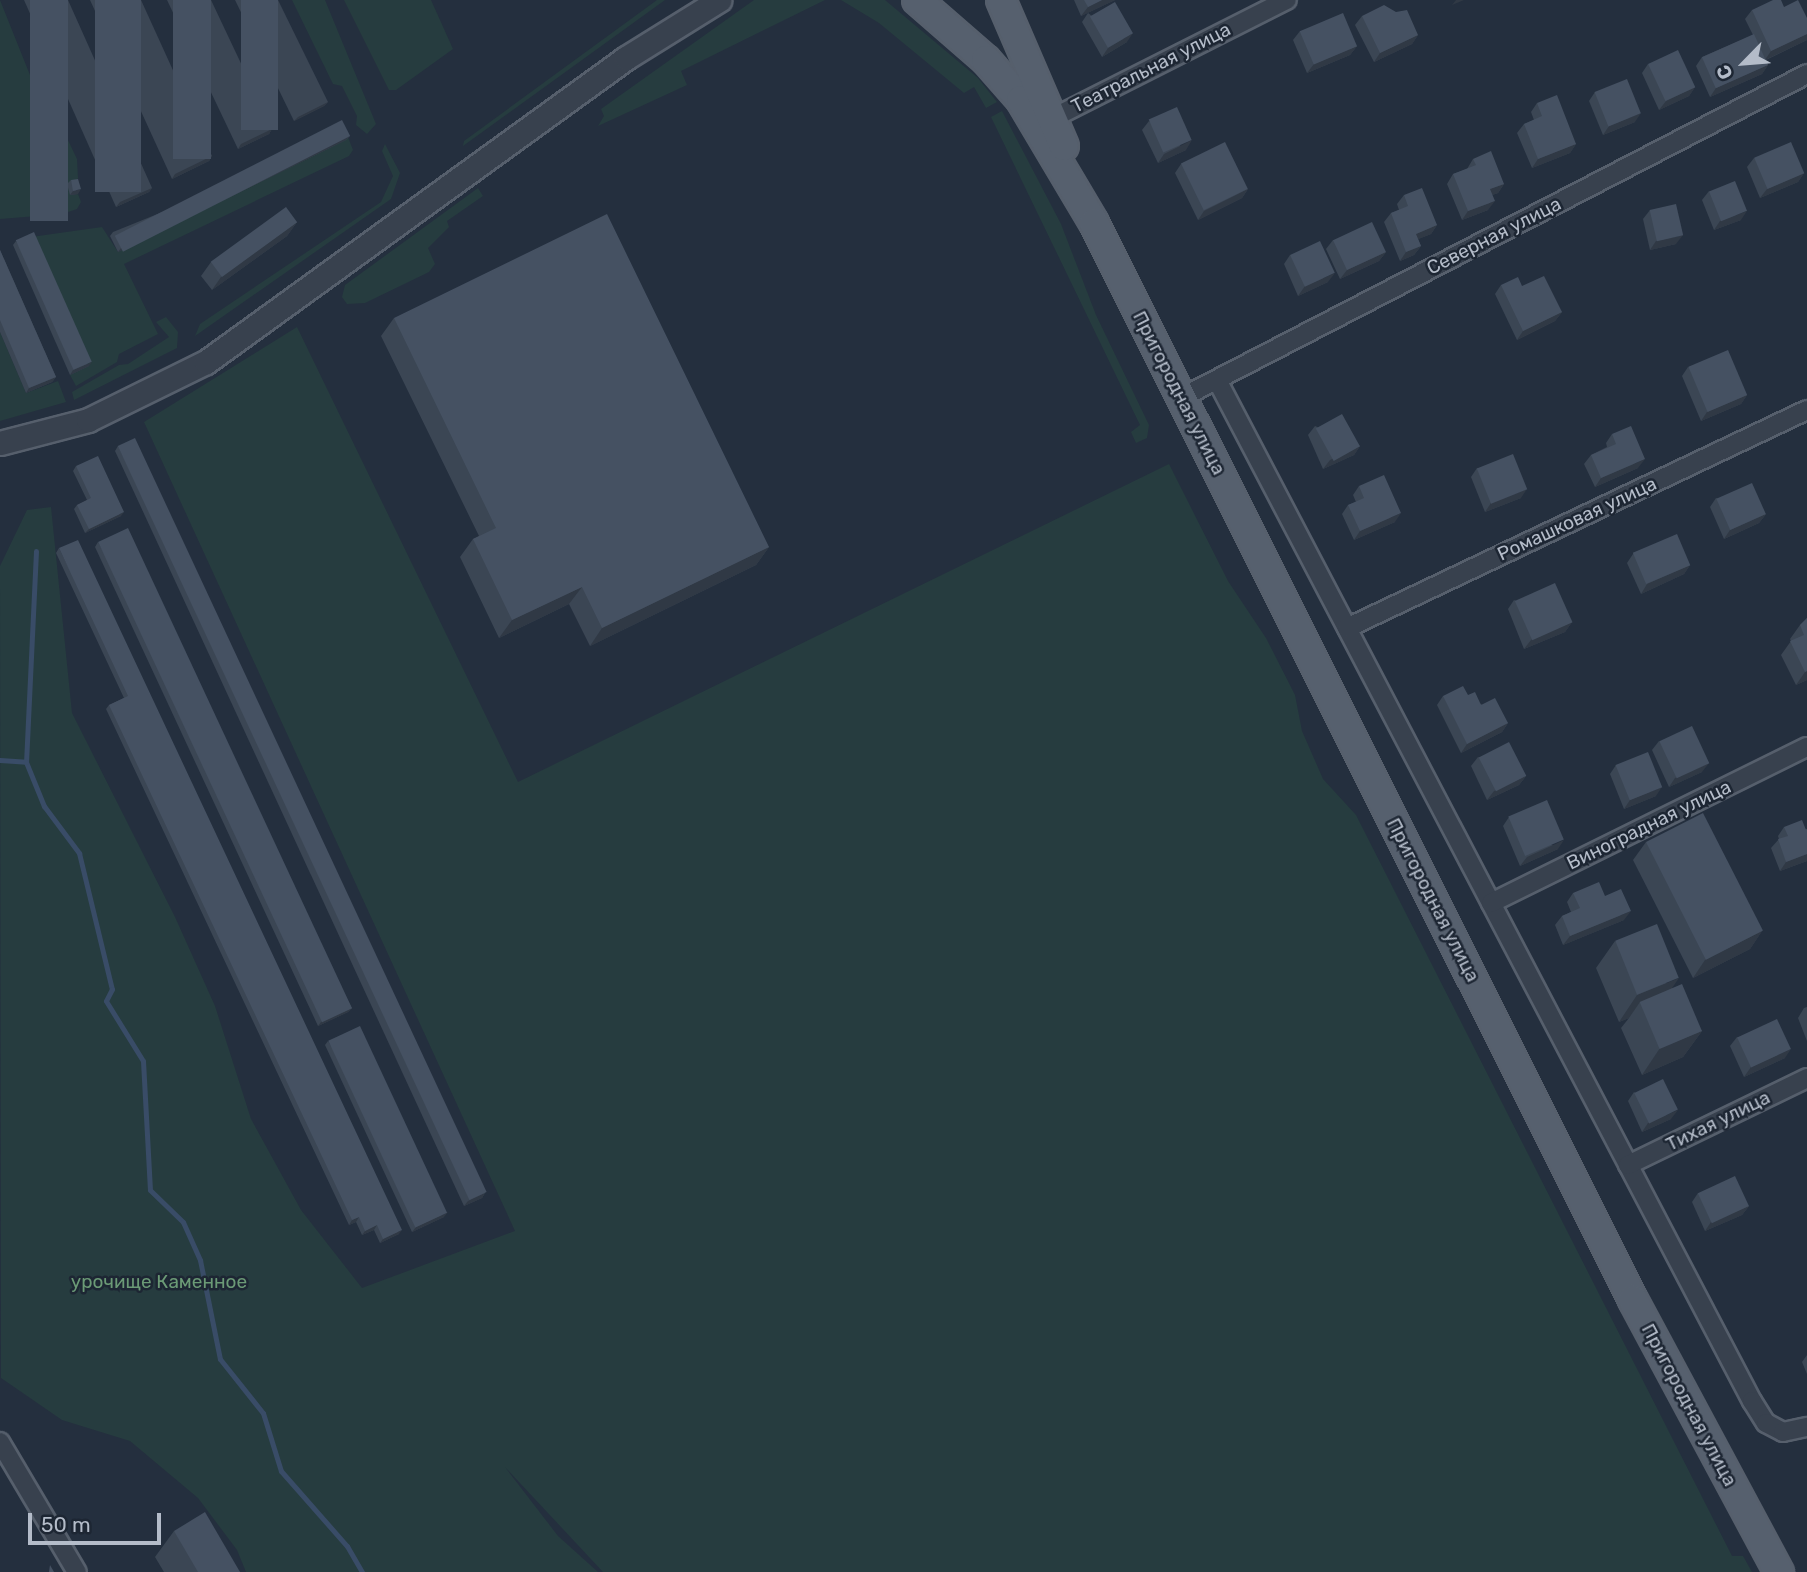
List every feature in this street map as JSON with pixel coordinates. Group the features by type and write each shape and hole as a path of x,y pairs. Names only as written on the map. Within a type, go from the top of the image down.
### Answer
{"main road":[{"name":"Пригородная улица","path":"917,0 986,60 1021,100 1094,223 1633,1300 1779,1572"},
{"name":"Пригородная улица","path":"1001,0 1053,118 1094,223"}],"street":[{"path":"626,58 691,0"},
{"path":"0,443 88,420 206,362 626,58 719,0"},
{"name":"Театральная улица","path":"1053,118 1287,0"},
{"name":"Северная улица","path":"1181,398 1807,74"},
{"name":"Пригородная улица","path":"1217,380 1752,1401 1766,1423 1783,1432 1807,1427"},
{"name":"Ромашковая улица","path":"1347,628 1807,410"},
{"name":"Виноградная улица","path":"1491,903 1807,747"},
{"name":"Тихая улица","path":"1628,1165 1807,1078"},
{"path":"0,1442 77,1572"}],"green space":[{"path":"0,0 36,90 61,126 51,131 54,142 67,138 77,159 78,178 70,195 78,194 81,202 77,209 62,214 0,219"},
{"path":"292,0 325,0 376,124 367,134 356,125 357,116 342,86 333,84"},
{"path":"344,0 431,0 453,49 396,90 389,90"},
{"path":"657,0 665,0 463,146 464,141"},
{"path":"754,0 825,0 681,71 687,85 598,126 604,116 601,109"},
{"path":"841,0 885,0 978,78 997,102 986,108 974,87 964,93 879,23"},
{"path":"1002,111 1061,224 1096,315 1149,425 1147,438 1136,443 1131,432 1140,425 991,117"},
{"path":"348,137 353,150 349,156 124,264 158,334 119,354 117,362 76,386 70,375 88,366 31,237 102,227 118,252"},
{"path":"385,144 400,173 391,199 195,336 200,324 381,202 393,176 382,151"},
{"path":"478,188 483,196 447,221 449,227 428,248 435,264 429,272 365,303 347,304 342,297 345,285"},
{"path":"166,317 178,332 177,348 74,400 72,392 119,365 128,364 169,337 156,322"},
{"name":"урочище Каменное","path":"297,327 518,782 1169,464 1228,581 1266,638 1295,695 1302,731 1323,779 1356,815 1732,1556 1743,1556 1752,1572 603,1572 505,1467 558,1536 598,1572 246,1572 237,1550 198,1498 130,1441 62,1420 1,1378 0,566 27,510 51,507 72,713 175,917 215,1006 251,1119 301,1210 362,1288 515,1231 144,422"},
{"path":"0,332 26,393 58,381 66,402 0,421"}],"building":[{"path":"30,0 68,0 68,221 30,221"},
{"path":"95,0 141,0 141,192 95,192"},
{"path":"173,0 211,0 211,159 173,159"},
{"path":"241,0 278,0 278,130 241,130"},
{"path":"1084,0 1102,0 1088,7"},
{"path":"1773,0 1781,0 1784,7 1798,0 1807,18 1807,34 1771,51 1752,10"},
{"path":"1115,2 1133,33 1108,48 1090,16"},
{"path":"1384,5 1396,12 1407,10 1418,35 1380,53 1362,16"},
{"path":"1343,13 1357,46 1314,65 1300,31"},
{"path":"1754,34 1768,65 1716,88 1702,57"},
{"path":"1678,50 1695,87 1665,101 1648,64"},
{"path":"1627,79 1641,113 1608,126 1595,92"},
{"path":"1557,95 1576,144 1538,159 1524,124 1542,116 1537,103"},
{"path":"1177,107 1192,140 1163,152 1149,120"},
{"path":"342,120 350,136 123,252 115,236"},
{"path":"1225,142 1248,189 1204,210 1181,163"},
{"path":"1791,142 1804,173 1767,189 1754,158"},
{"path":"1491,151 1504,184 1490,189 1495,201 1468,211 1453,174 1476,165 1473,159"},
{"path":"78,179 81,189 73,191 71,180"},
{"path":"1735,181 1747,211 1721,221 1709,191"},
{"path":"1422,188 1437,225 1416,234 1421,246 1406,252 1391,213 1408,206 1404,195"},
{"path":"1676,204 1683,235 1657,241 1650,210"},
{"path":"286,207 297,222 222,277 211,262"},
{"path":"607,214 769,547 602,628 582,587 512,620 473,539 496,528 394,318"},
{"path":"1372,222 1386,252 1347,270 1333,240"},
{"path":"34,232 92,362 73,370 16,240"},
{"path":"1320,241 1335,273 1305,287 1290,255"},
{"path":"0,250 56,377 29,388 0,320"},
{"path":"1544,276 1562,312 1523,331 1501,285 1518,277 1522,286"},
{"path":"1728,350 1747,395 1708,412 1688,367"},
{"path":"1342,414 1360,446 1334,461 1316,429"},
{"path":"1631,426 1645,459 1601,478 1591,455 1616,444 1612,434"},
{"path":"135,438 487,1192 469,1200 118,446"},
{"path":"1513,454 1527,489 1491,504 1477,469"},
{"path":"98,456 124,512 89,529 77,505 91,498 76,466"},
{"path":"1384,475 1401,513 1360,531 1348,505 1364,498 1359,486"},
{"path":"1752,483 1766,514 1730,530 1716,499"},
{"path":"128,528 352,1008 322,1022 98,542"},
{"path":"1677,534 1690,565 1646,584 1633,553"},
{"path":"78,540 402,1230 383,1239 377,1225 365,1231 359,1217 352,1220 109,705 128,696 59,548"},
{"path":"1555,583 1572,622 1532,640 1515,601"},
{"path":"1807,618 1805,672 1790,641 1804,635 1800,625"},
{"path":"1463,686 1468,695 1475,692 1481,705 1495,698 1508,723 1467,744 1443,696"},
{"path":"1692,726 1709,763 1677,778 1659,741"},
{"path":"1509,742 1526,776 1496,791 1479,757"},
{"path":"1648,752 1662,787 1630,800 1616,765"},
{"path":"1547,800 1564,840 1525,856 1508,816"},
{"path":"1703,813 1763,931 1706,960 1646,842"},
{"path":"1802,820 1807,829 1807,854 1786,862 1778,839 1788,836 1784,827"},
{"path":"1599,882 1605,896 1621,889 1631,911 1570,936 1562,916 1580,908 1573,893"},
{"path":"1657,924 1679,978 1637,995 1615,941"},
{"path":"1682,984 1702,1031 1660,1049 1640,1002"},
{"path":"1777,1019 1791,1049 1751,1068 1737,1038"},
{"path":"360,1026 447,1213 415,1227 328,1041"},
{"path":"1663,1079 1678,1110 1649,1124 1634,1093"},
{"path":"1735,1176 1749,1206 1712,1223 1698,1193"},
{"path":"205,1512 240,1572 198,1572 174,1531"}],"waterway":[{"path":"36,551 26,762 44,806 79,853 112,989 106,1001 143,1061 150,1190 183,1222 200,1260 220,1359 263,1413 281,1471 347,1546 362,1572"},
{"path":"0,760 26,762"}]}
